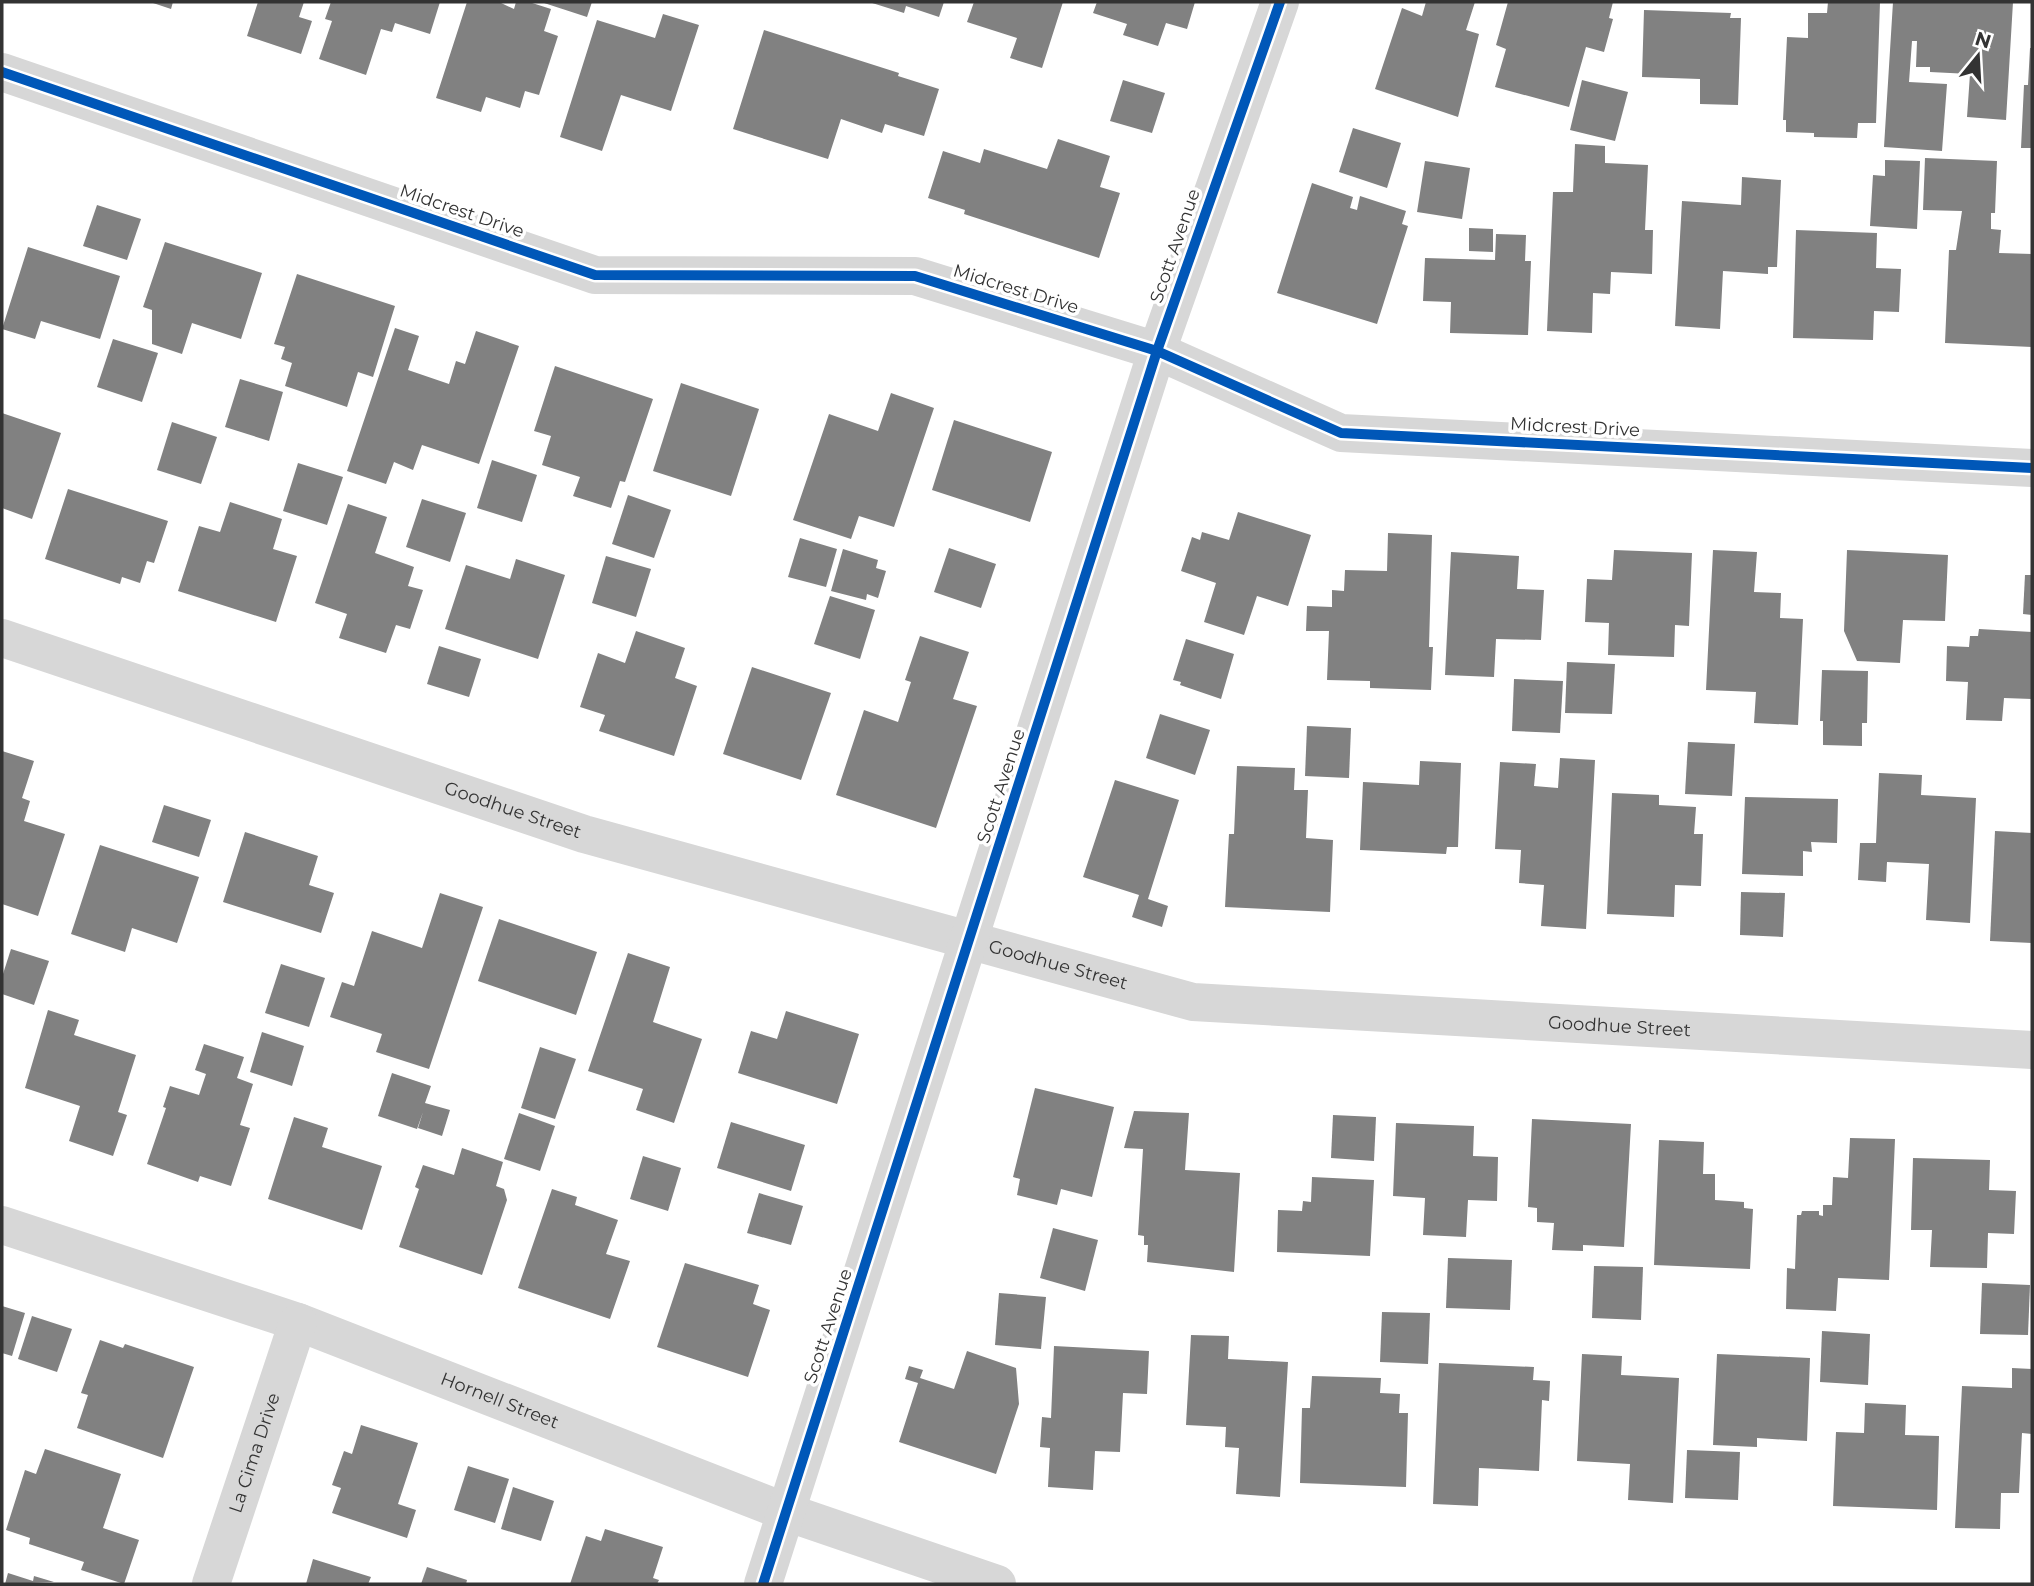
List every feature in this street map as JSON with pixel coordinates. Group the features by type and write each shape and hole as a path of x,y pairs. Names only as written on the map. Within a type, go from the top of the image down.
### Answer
{"street":[{"name":"Scott Avenue","path":"763,1584 1157,351 1280,2"},
{"name":"Midcrest Drive","path":"2,72 594,275 915,276 1157,351 1341,433 2032,468"},
{"name":"Goodhue Street","path":"2,639 584,834 971,938 1193,1002 2032,1050"},
{"name":"Hornell Street","path":"2,1226 298,1322 786,1512 997,1584"},
{"name":"La Cima Drive","path":"211,1584 298,1322"}],"building":[{"path":"150,2 173,2 171,9"},
{"path":"258,2 304,2 299,17 312,21 301,54 247,36"},
{"path":"331,2 440,2 430,34 395,23 392,32 381,29 366,75 319,59 332,21 325,19"},
{"path":"467,2 499,2 514,9 516,2 529,2 551,9 544,31 558,36 539,95 525,91 520,108 486,97 481,112 436,98"},
{"path":"541,2 592,2 587,17"},
{"path":"869,2 944,2 939,17 906,6 904,13"},
{"path":"974,2 1063,2 1042,68 1010,58 1017,38 967,22"},
{"path":"1097,2 1195,2 1187,29 1166,23 1158,46 1123,35 1127,24 1093,13"},
{"path":"1426,2 1475,2 1466,30 1479,34 1458,117 1375,89 1402,8 1422,16"},
{"path":"1508,2 1613,2 1609,18 1613,19 1604,52 1586,47 1569,107 1495,87 1506,49 1496,45"},
{"path":"1828,2 1880,2 1876,123 1858,123 1857,138 1814,137 1814,133 1786,132 1786,120 1783,120 1787,37 1808,38 1808,13 1827,13"},
{"path":"1893,2 2013,2 2006,120 1967,117 1970,74 1930,72 1930,67 1916,67 1917,41 1912,41 1909,82 1947,84 1942,151 1884,147"},
{"path":"1644,10 1731,13 1730,18 1741,18 1738,105 1700,104 1700,79 1642,77"},
{"path":"663,14 699,25 671,111 621,95 602,151 560,137 597,20 655,38"},
{"path":"764,30 899,73 898,76 939,89 924,136 885,124 882,133 841,119 828,159 733,129"},
{"path":"2030,48 2032,148 2021,148 2024,85 2028,85"},
{"path":"1123,80 1165,93 1152,133 1110,121"},
{"path":"1582,80 1628,92 1615,141 1570,130"},
{"path":"1353,128 1401,143 1387,188 1339,172"},
{"path":"1058,139 1110,156 1100,187 1120,193 1099,258 964,214 965,210 928,198 943,151 980,163 984,149 1047,169"},
{"path":"1575,144 1605,146 1605,163 1648,165 1645,230 1653,230 1652,274 1611,272 1610,294 1593,293 1592,333 1547,331 1553,192 1573,192"},
{"path":"1925,158 1997,161 1995,213 1991,213 1991,229 2001,230 1999,253 2032,254 2032,347 1945,343 1949,250 1956,250 1962,211 1923,210"},
{"path":"1885,160 1920,161 1917,229 1870,226 1873,175 1885,176"},
{"path":"1425,161 1470,168 1462,219 1417,212"},
{"path":"1742,177 1781,180 1777,267 1768,267 1768,274 1723,271 1720,329 1675,326 1682,201 1741,205"},
{"path":"1312,183 1353,197 1350,208 1357,210 1360,196 1406,211 1402,224 1408,226 1377,324 1277,293"},
{"path":"97,205 141,219 127,260 83,246"},
{"path":"1469,228 1493,229 1493,252 1469,251"},
{"path":"1796,230 1877,233 1876,268 1901,269 1899,312 1874,311 1873,340 1793,338"},
{"path":"1496,234 1526,235 1525,261 1531,261 1528,335 1450,333 1451,302 1423,301 1425,258 1495,260"},
{"path":"165,242 262,273 241,339 192,323 182,354 152,344 152,310 143,307"},
{"path":"28,247 120,276 100,339 41,321 35,339 2,329"},
{"path":"297,274 395,306 373,377 358,372 347,407 285,386 292,363 281,359 285,347 274,344"},
{"path":"395,328 419,336 408,370 449,384 456,361 465,364 476,331 519,346 479,464 422,445 413,470 394,462 386,484 347,471"},
{"path":"113,339 158,353 142,402 97,387"},
{"path":"555,366 653,399 625,482 620,481 611,508 573,496 580,477 542,465 551,436 534,431"},
{"path":"240,379 283,392 269,441 225,427"},
{"path":"681,383 759,409 731,496 653,471"},
{"path":"891,393 934,408 894,527 859,516 851,539 793,520 829,414 878,431"},
{"path":"2,413 61,433 32,519 2,508"},
{"path":"954,420 1052,452 1030,522 932,490"},
{"path":"172,422 217,437 201,484 157,470"},
{"path":"492,460 537,475 522,522 477,508"},
{"path":"298,463 343,477 327,525 283,511"},
{"path":"68,489 168,521 154,563 147,561 140,583 122,577 120,584 45,559"},
{"path":"628,495 671,510 654,558 612,544"},
{"path":"422,499 466,513 450,562 406,547"},
{"path":"230,502 282,519 273,549 297,556 276,622 178,591 199,526 220,532"},
{"path":"348,504 387,517 375,553 414,567 408,586 423,590 410,629 396,625 386,653 339,638 347,614 315,603"},
{"path":"1238,512 1311,535 1288,606 1257,596 1244,635 1204,622 1216,583 1181,571 1192,537 1200,540 1202,532 1229,540"},
{"path":"1388,533 1432,535 1429,647 1433,647 1431,690 1370,688 1370,681 1327,680 1329,631 1306,631 1307,606 1332,607 1332,590 1344,591 1345,570 1387,571"},
{"path":"800,538 837,549 826,587 788,577"},
{"path":"949,548 996,564 981,608 934,592"},
{"path":"843,549 878,560 876,568 886,571 878,598 867,594 866,600 831,591"},
{"path":"1614,550 1692,553 1689,626 1675,625 1674,657 1608,655 1609,623 1585,622 1587,579 1612,580"},
{"path":"1713,550 1757,552 1754,592 1781,593 1780,618 1803,619 1798,725 1754,723 1756,692 1706,690"},
{"path":"1847,550 1948,555 1945,621 1903,620 1900,663 1857,661 1844,631"},
{"path":"1451,552 1519,556 1517,589 1544,590 1541,640 1496,639 1494,677 1445,675"},
{"path":"606,556 651,569 636,617 592,603"},
{"path":"516,559 565,575 538,659 445,629 466,565 510,579"},
{"path":"2025,575 2032,575 2032,615 2023,614"},
{"path":"830,596 875,610 860,659 814,644"},
{"path":"1979,629 2032,632 2032,699 2004,698 2002,721 1966,720 1968,682 1946,681 1947,646 1969,647 1970,636 1978,636"},
{"path":"636,631 685,648 675,678 697,686 674,756 599,731 605,715 580,707 598,653 625,663"},
{"path":"920,636 969,652 953,699 977,706 936,828 836,795 864,710 898,722 911,682 905,680"},
{"path":"1186,639 1234,654 1221,699 1173,680"},
{"path":"439,646 481,659 469,697 427,684"},
{"path":"1567,662 1615,664 1612,714 1565,713"},
{"path":"752,667 831,693 801,780 723,754"},
{"path":"1822,670 1868,671 1867,723 1862,723 1862,746 1823,745 1823,721 1820,721"},
{"path":"1514,679 1563,681 1560,733 1512,731"},
{"path":"1160,714 1210,730 1195,775 1146,758"},
{"path":"1307,726 1351,728 1349,778 1305,776"},
{"path":"1688,742 1735,744 1732,796 1685,794"},
{"path":"2,751 34,761 22,798 30,801 24,821 65,834 38,916 2,904"},
{"path":"1560,758 1595,760 1586,929 1541,926 1544,885 1519,883 1521,850 1495,849 1500,762 1536,764 1534,786 1558,788"},
{"path":"1420,761 1461,763 1458,847 1447,847 1446,854 1360,850 1363,782 1419,785"},
{"path":"1237,766 1295,768 1294,790 1308,790 1306,838 1333,840 1330,912 1225,907 1229,834 1234,834"},
{"path":"1879,773 1922,775 1921,795 1976,798 1970,923 1926,920 1929,864 1887,862 1886,882 1858,880 1860,843 1876,843"},
{"path":"1115,780 1179,800 1148,899 1168,906 1162,927 1132,917 1139,895 1083,877"},
{"path":"1612,793 1659,795 1659,805 1696,807 1694,834 1703,834 1701,886 1675,885 1674,917 1607,914"},
{"path":"1745,797 1838,799 1837,843 1811,842 1812,852 1803,851 1803,876 1742,874"},
{"path":"164,805 211,820 199,857 152,842"},
{"path":"1995,831 2032,833 2032,943 1990,941"},
{"path":"245,832 318,856 309,885 334,893 321,933 223,902"},
{"path":"100,845 199,877 177,943 132,928 125,952 71,934"},
{"path":"1741,892 1785,893 1783,937 1740,935"},
{"path":"440,893 483,907 429,1069 376,1052 382,1034 330,1017 342,982 354,986 372,931 422,948"},
{"path":"499,919 597,952 576,1015 478,981"},
{"path":"11,949 49,961 34,1005 2,994 2,977"},
{"path":"628,953 670,967 653,1022 702,1039 674,1123 636,1110 643,1089 588,1071"},
{"path":"281,964 325,978 309,1027 265,1013"},
{"path":"48,1010 79,1020 74,1035 136,1055 118,1112 127,1115 113,1156 69,1141 80,1106 25,1088"},
{"path":"786,1011 859,1034 837,1104 738,1073 751,1031 777,1039"},
{"path":"262,1032 304,1046 292,1086 250,1072"},
{"path":"204,1044 244,1057 237,1078 253,1084 240,1125 250,1128 231,1186 200,1176 198,1182 147,1164 166,1108 163,1107 170,1086 199,1095 206,1074 195,1070"},
{"path":"540,1047 576,1059 555,1119 521,1108"},
{"path":"392,1073 431,1086 425,1103 450,1110 442,1136 418,1128 423,1112 417,1129 378,1116"},
{"path":"1035,1088 1114,1107 1092,1197 1061,1189 1057,1205 1017,1195 1020,1179 1013,1177"},
{"path":"1134,1111 1189,1113 1185,1170 1240,1173 1234,1272 1147,1262 1148,1245 1144,1245 1144,1236 1138,1235 1143,1149 1124,1148"},
{"path":"519,1113 555,1126 540,1171 504,1159"},
{"path":"1333,1115 1376,1117 1374,1161 1331,1158"},
{"path":"294,1117 328,1128 322,1147 382,1166 362,1230 268,1199"},
{"path":"1532,1119 1631,1124 1624,1247 1583,1245 1583,1251 1552,1250 1554,1223 1537,1222 1537,1208 1528,1207"},
{"path":"731,1122 805,1145 791,1191 717,1168"},
{"path":"1396,1123 1474,1126 1473,1156 1498,1157 1497,1201 1468,1200 1466,1237 1423,1235 1425,1198 1393,1196"},
{"path":"1850,1138 1895,1139 1889,1280 1838,1278 1836,1311 1786,1309 1787,1268 1795,1269 1797,1215 1801,1215 1802,1211 1819,1211 1819,1215 1823,1216 1823,1205 1832,1205 1833,1177 1848,1178"},
{"path":"1659,1140 1704,1142 1703,1174 1715,1174 1715,1200 1744,1202 1744,1208 1753,1209 1750,1269 1654,1265"},
{"path":"462,1148 503,1162 496,1186 504,1189 507,1200 482,1275 399,1247 419,1189 415,1187 423,1165 454,1175"},
{"path":"643,1156 681,1168 668,1211 630,1199"},
{"path":"1913,1158 1990,1160 1989,1190 2016,1191 2014,1234 1988,1233 1987,1268 1930,1267 1932,1230 1911,1230"},
{"path":"1312,1177 1374,1180 1370,1256 1277,1252 1278,1210 1302,1211 1303,1201 1311,1202"},
{"path":"552,1189 577,1197 575,1205 618,1220 606,1254 630,1261 610,1319 518,1288"},
{"path":"759,1193 803,1206 791,1245 747,1233"},
{"path":"1053,1228 1098,1240 1085,1291 1040,1278"},
{"path":"1448,1258 1512,1260 1510,1310 1446,1308"},
{"path":"685,1263 759,1285 753,1304 770,1310 748,1377 657,1347"},
{"path":"1594,1266 1643,1267 1641,1320 1592,1318"},
{"path":"1982,1283 2030,1285 2028,1335 1980,1334"},
{"path":"999,1293 1046,1297 1041,1349 995,1345"},
{"path":"2,1306 25,1313 12,1356 2,1353"},
{"path":"1382,1312 1430,1313 1428,1364 1380,1362"},
{"path":"32,1316 72,1329 57,1372 18,1359"},
{"path":"1822,1331 1870,1334 1868,1385 1820,1382"},
{"path":"1191,1335 1229,1336 1228,1359 1288,1362 1280,1497 1236,1494 1239,1448 1225,1447 1226,1427 1186,1425"},
{"path":"100,1340 123,1348 125,1344 194,1367 163,1458 77,1428 88,1395 81,1393"},
{"path":"1054,1346 1149,1351 1147,1394 1123,1393 1120,1452 1095,1451 1093,1490 1048,1487 1050,1448 1040,1447 1042,1417 1051,1418"},
{"path":"967,1351 1016,1368 1019,1404 996,1474 899,1442 918,1383 905,1379 909,1366 923,1370 920,1378 954,1389"},
{"path":"1582,1354 1622,1356 1621,1375 1679,1378 1673,1503 1628,1500 1630,1464 1577,1461"},
{"path":"1717,1354 1810,1358 1807,1441 1757,1438 1757,1447 1713,1445"},
{"path":"1439,1363 1534,1367 1533,1380 1550,1381 1549,1401 1542,1400 1539,1471 1479,1468 1478,1506 1433,1504"},
{"path":"2012,1368 2032,1369 2032,1434 2022,1433 2019,1493 2001,1493 2000,1529 1955,1528 1962,1386 2012,1388"},
{"path":"1312,1376 1381,1378 1380,1393 1400,1394 1399,1413 1408,1413 1406,1487 1300,1483 1302,1408 1310,1408"},
{"path":"1865,1403 1906,1405 1905,1435 1939,1436 1937,1510 1833,1506 1836,1432 1864,1433"},
{"path":"361,1425 418,1443 398,1504 416,1510 407,1538 332,1513 341,1488 332,1485 344,1451 352,1454"},
{"path":"45,1449 121,1474 103,1528 139,1540 124,1584 81,1570 84,1562 29,1544 30,1538 6,1530 25,1470 36,1474"},
{"path":"1687,1450 1740,1452 1738,1500 1685,1498"},
{"path":"468,1466 509,1479 495,1523 454,1510"},
{"path":"513,1487 554,1501 541,1541 501,1529"},
{"path":"605,1529 663,1547 653,1578 659,1580 657,1584 570,1584 586,1536 601,1541"},
{"path":"313,1559 371,1577 368,1584 306,1584"},
{"path":"427,1567 467,1580 466,1584 421,1584"},
{"path":"8,1573 33,1581 34,1576 54,1582 5,1584"}],"cycle path":[{"path":"763,1584 1157,351 1280,2"},
{"path":"2,72 595,275 915,276 1157,351 1341,433 2032,468"}]}
